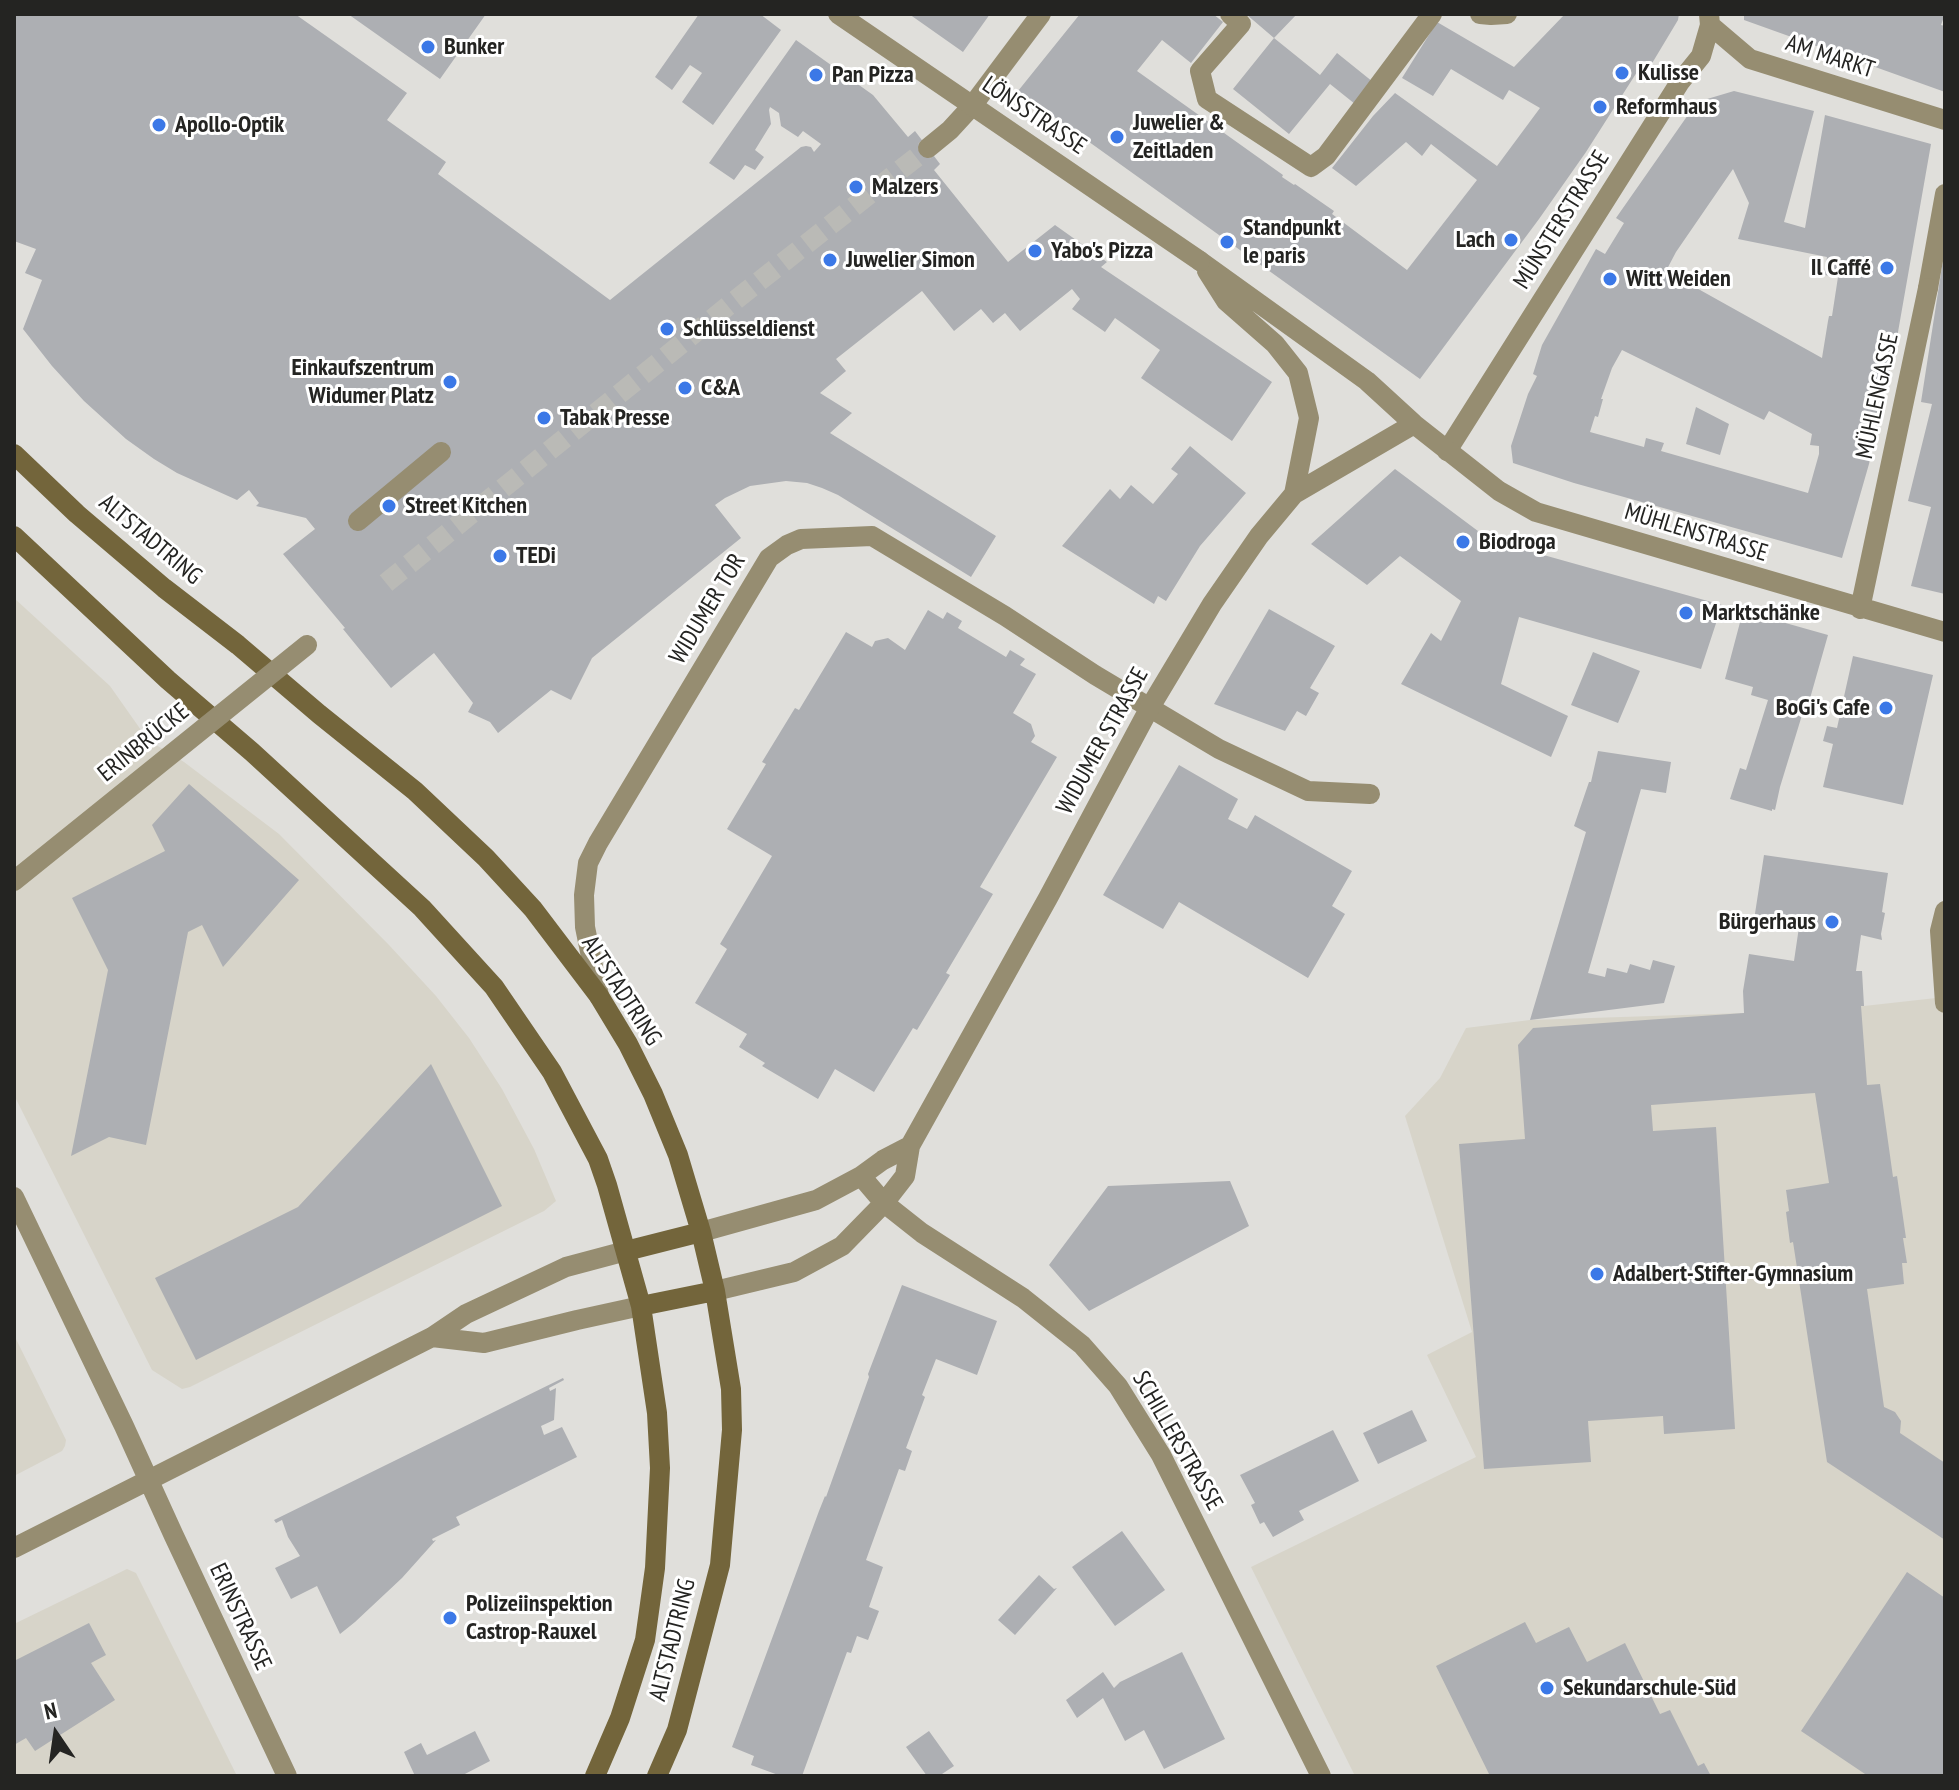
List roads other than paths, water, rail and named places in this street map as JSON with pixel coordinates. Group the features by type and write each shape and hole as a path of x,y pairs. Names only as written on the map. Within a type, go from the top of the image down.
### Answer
{"main road":[{"name":"ALTSTADTRING","path":"14,454 77,514 164,588 415,791 486,858 533,909 599,996 653,1094 678,1155 701,1232 715,1291 731,1389 732,1416 720,1565 677,1730 657,1776"},
{"name":"ALTSTADTRING","path":"14,536 168,680 263,762 422,908 494,987 552,1072 598,1159 641,1306 658,1427 660,1468 655,1568 645,1640 620,1718 595,1776"},
{"path":"626,1251 701,1232"},
{"path":"641,1306 715,1291"}],"street":[{"name":"LÖNSSTRASSE","path":"838,14 1200,261 1367,381 1447,451"},
{"path":"928,148 972,106 1041,14"},
{"path":"1230,14 1241,24 1200,71 1207,99 1311,167 1326,156 1432,14"},
{"path":"1480,14 1507,14"},
{"name":"AM MARKT","path":"1710,19 1750,59 1945,120"},
{"name":"MÜNSTERSTRASSE","path":"1447,451 1680,82 1701,56 1710,19"},
{"name":"MÜHLENGASSE","path":"1860,609 1945,194"},
{"name":"LÖNSSTRASSE","path":"1200,261 1226,301 1275,344 1298,373 1309,418 1294,494"},
{"name":"WIDUMER STRASSE","path":"715,1291 794,1272 842,1246 884,1203 905,1176 910,1146 1149,709 1212,604 1259,536 1294,494 1414,424"},
{"name":"MÜHLENSTRASSE","path":"1447,451 1499,491 1536,512 1945,632"},
{"path":"358,521 441,452"},
{"name":"WIDUMER TOR","path":"599,996 585,927 584,895 588,863 769,558 801,539 872,536 1005,616 1149,709 1219,749 1308,791 1370,794"},
{"name":"ERINBRÜCKE","path":"14,881 307,645"},
{"path":"1945,911 1940,931 1945,1003"},
{"path":"701,1232 816,1200 910,1146"},
{"name":"SCHILLERSTRASSE","path":"861,1176 884,1203 922,1233 1023,1298 1082,1345 1118,1386 1161,1455 1321,1776"},
{"name":"ERINSTRASSE","path":"14,1197 287,1776"},
{"path":"14,1548 432,1337 466,1314 566,1267 626,1251"},
{"path":"432,1337 484,1343 641,1306"}],"tunnel":[{"path":"386,583 928,148"}],"place":[{"name":"Bunker","path":"428,47"},
{"name":"Kulisse","path":"1622,73"},
{"name":"Pan Pizza","path":"816,75"},
{"name":"Reformhaus","path":"1600,107"},
{"name":"Apollo-Optik","path":"159,125"},
{"name":"Juwelier & Zeitladen","path":"1117,137"},
{"name":"Malzers","path":"856,187"},
{"name":"Lach","path":"1511,240"},
{"name":"Standpunkt le paris","path":"1227,242"},
{"name":"Yabo's Pizza","path":"1035,251"},
{"name":"Juwelier Simon","path":"830,260"},
{"name":"Il Caffé","path":"1887,268"},
{"name":"Witt Weiden","path":"1610,279"},
{"name":"Schlüsseldienst","path":"667,329"},
{"name":"Einkaufszentrum Widumer Platz","path":"450,382"},
{"name":"C&A","path":"685,388"},
{"name":"Tabak Presse","path":"544,418"},
{"name":"Street Kitchen","path":"389,506"},
{"name":"Biodroga","path":"1463,542"},
{"name":"TEDi","path":"500,556"},
{"name":"Marktschänke","path":"1686,613"},
{"name":"BoGi's Cafe","path":"1886,708"},
{"name":"Bürgerhaus","path":"1832,922"},
{"name":"Adalbert-Stifter-Gymnasium","path":"1597,1274"},
{"name":"Polizeiinspektion Castrop-Rauxel","path":"450,1618"},
{"name":"Sekundarschule-Süd","path":"1547,1688"}]}
